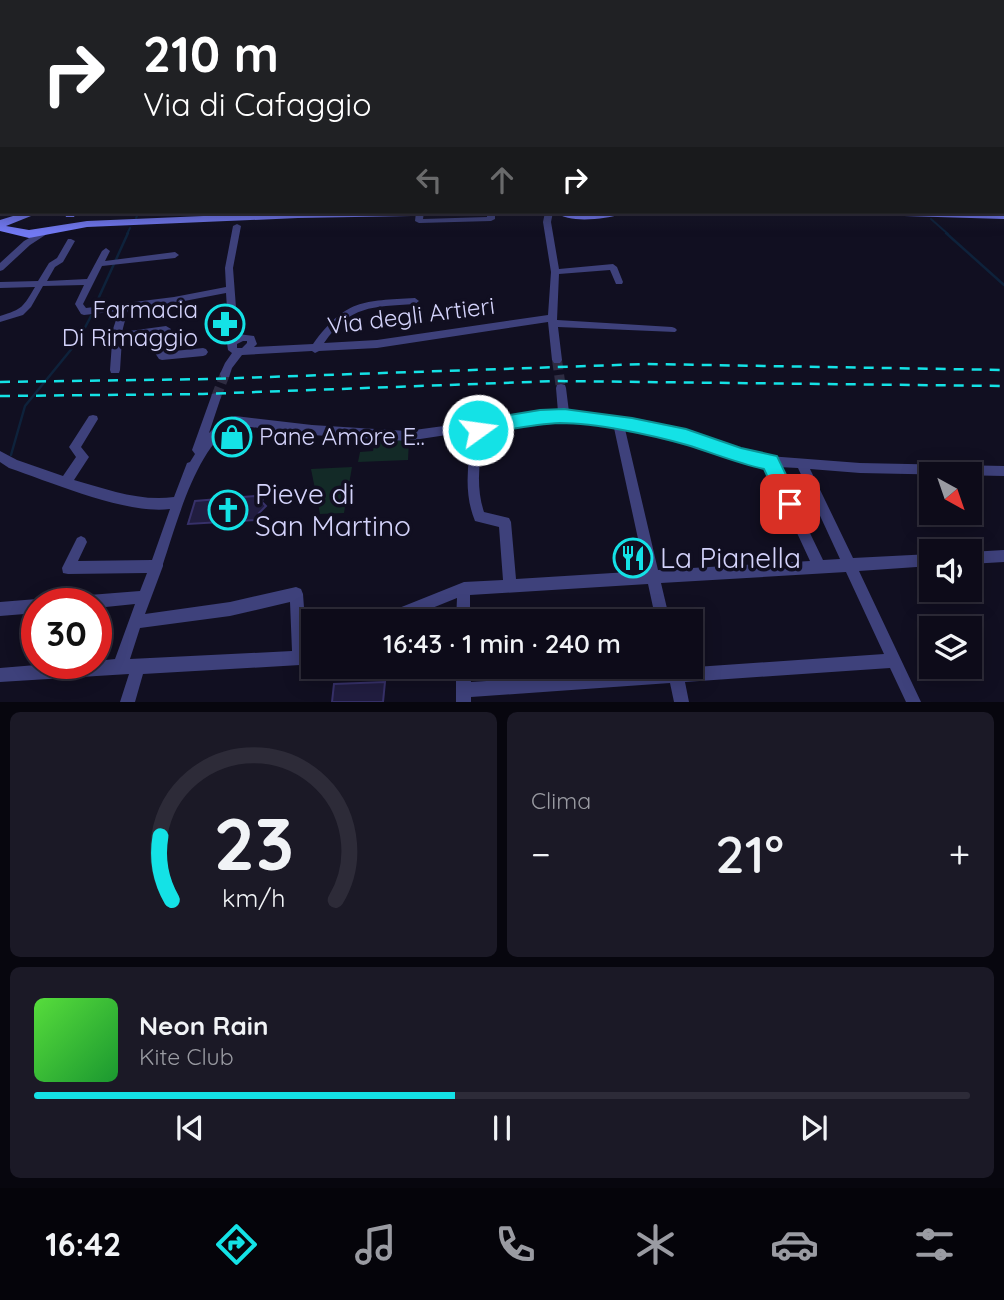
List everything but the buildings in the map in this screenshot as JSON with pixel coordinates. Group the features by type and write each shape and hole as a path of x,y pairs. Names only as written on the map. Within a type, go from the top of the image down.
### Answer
{"street":[{"path":"0,226 31,214"},
{"path":"0,273 11,257 21,232 19,224 31,214"},
{"path":"0,268 11,257 61,225 69,214 82,219 120,223"},
{"path":"236,218 280,214"},
{"path":"0,226 21,232 48,231 87,224 342,214"},
{"path":"420,214 419,221 491,219 491,214"},
{"path":"549,214 547,222 555,272 552,321 558,360"},
{"path":"584,214 597,217 602,214"},
{"path":"236,218 229,268 237,335 231,348 246,348"},
{"path":"0,319 22,311 71,241"},
{"path":"106,251 79,304 84,312 124,308 230,289"},
{"path":"100,264 175,255"},
{"path":"555,272 610,266 614,267 619,282"},
{"path":"0,285 90,282"},
{"path":"315,349 342,311 362,305 415,301"},
{"path":"115,370 124,308"},
{"name":"Via degli Artieri","path":"246,348 315,349 422,339 552,321 672,330"},
{"path":"118,337 166,329 160,353 162,356 203,352"},
{"path":"225,374 228,366 246,348 251,338 237,335"},
{"path":"561,388 564,416"},
{"path":"120,666 216,397"},
{"path":"190,472 208,442 226,423 235,420 312,430 421,435 540,417 564,416 618,423 686,437 770,462 860,468 1004,471"},
{"path":"66,481 83,457 75,447 93,419"},
{"path":"618,423 660,609"},
{"path":"479,427 473,490 477,511 479,517 505,522 510,585"},
{"path":"5,460 111,496 149,503 179,502"},
{"path":"770,462 819,567"},
{"path":"802,464 914,702"},
{"path":"80,542 68,568 157,566"},
{"path":"982,557 1004,556"},
{"path":"414,609 464,589 919,561"},
{"path":"463,609 464,589"},
{"path":"135,622 230,609 296,594 301,622"},
{"path":"112,600 144,597"},
{"path":"0,609 21,607"},
{"path":"0,675 301,656"},
{"path":"703,670 895,660"},
{"path":"127,702 138,667"},
{"path":"463,696 607,679"},
{"path":"677,679 682,702"}],"green space":[{"path":"409,440 408,460 358,462 360,452 373,451 375,441"},
{"path":"352,467 344,513 320,514 311,469"}],"waterway":[{"path":"136,218 138,214"},
{"path":"931,219 948,234"},
{"path":"127,234 130,228"},
{"path":"94,308 128,233"},
{"path":"946,233 1004,285"},
{"path":"11,455 25,406 78,341 91,316"}],"tunnel":[{"path":"557,360 561,388"},
{"path":"216,397 225,374"}],"railway":[{"path":"0,382 209,379 647,364 1004,370"},
{"path":"0,396 203,394 556,381 1004,386"}],"place":[{"name":"Farmacia Di Rimaggio","path":"225,324"},
{"name":"Pane Amore E..","path":"232,437"},
{"name":"Pieve di San Martino","path":"228,510"},
{"name":"La Pianella","path":"633,558"}],"route":[{"path":"478,430 479,427 540,417 564,416 632,425 686,437 727,452 770,462 790,504"}]}
